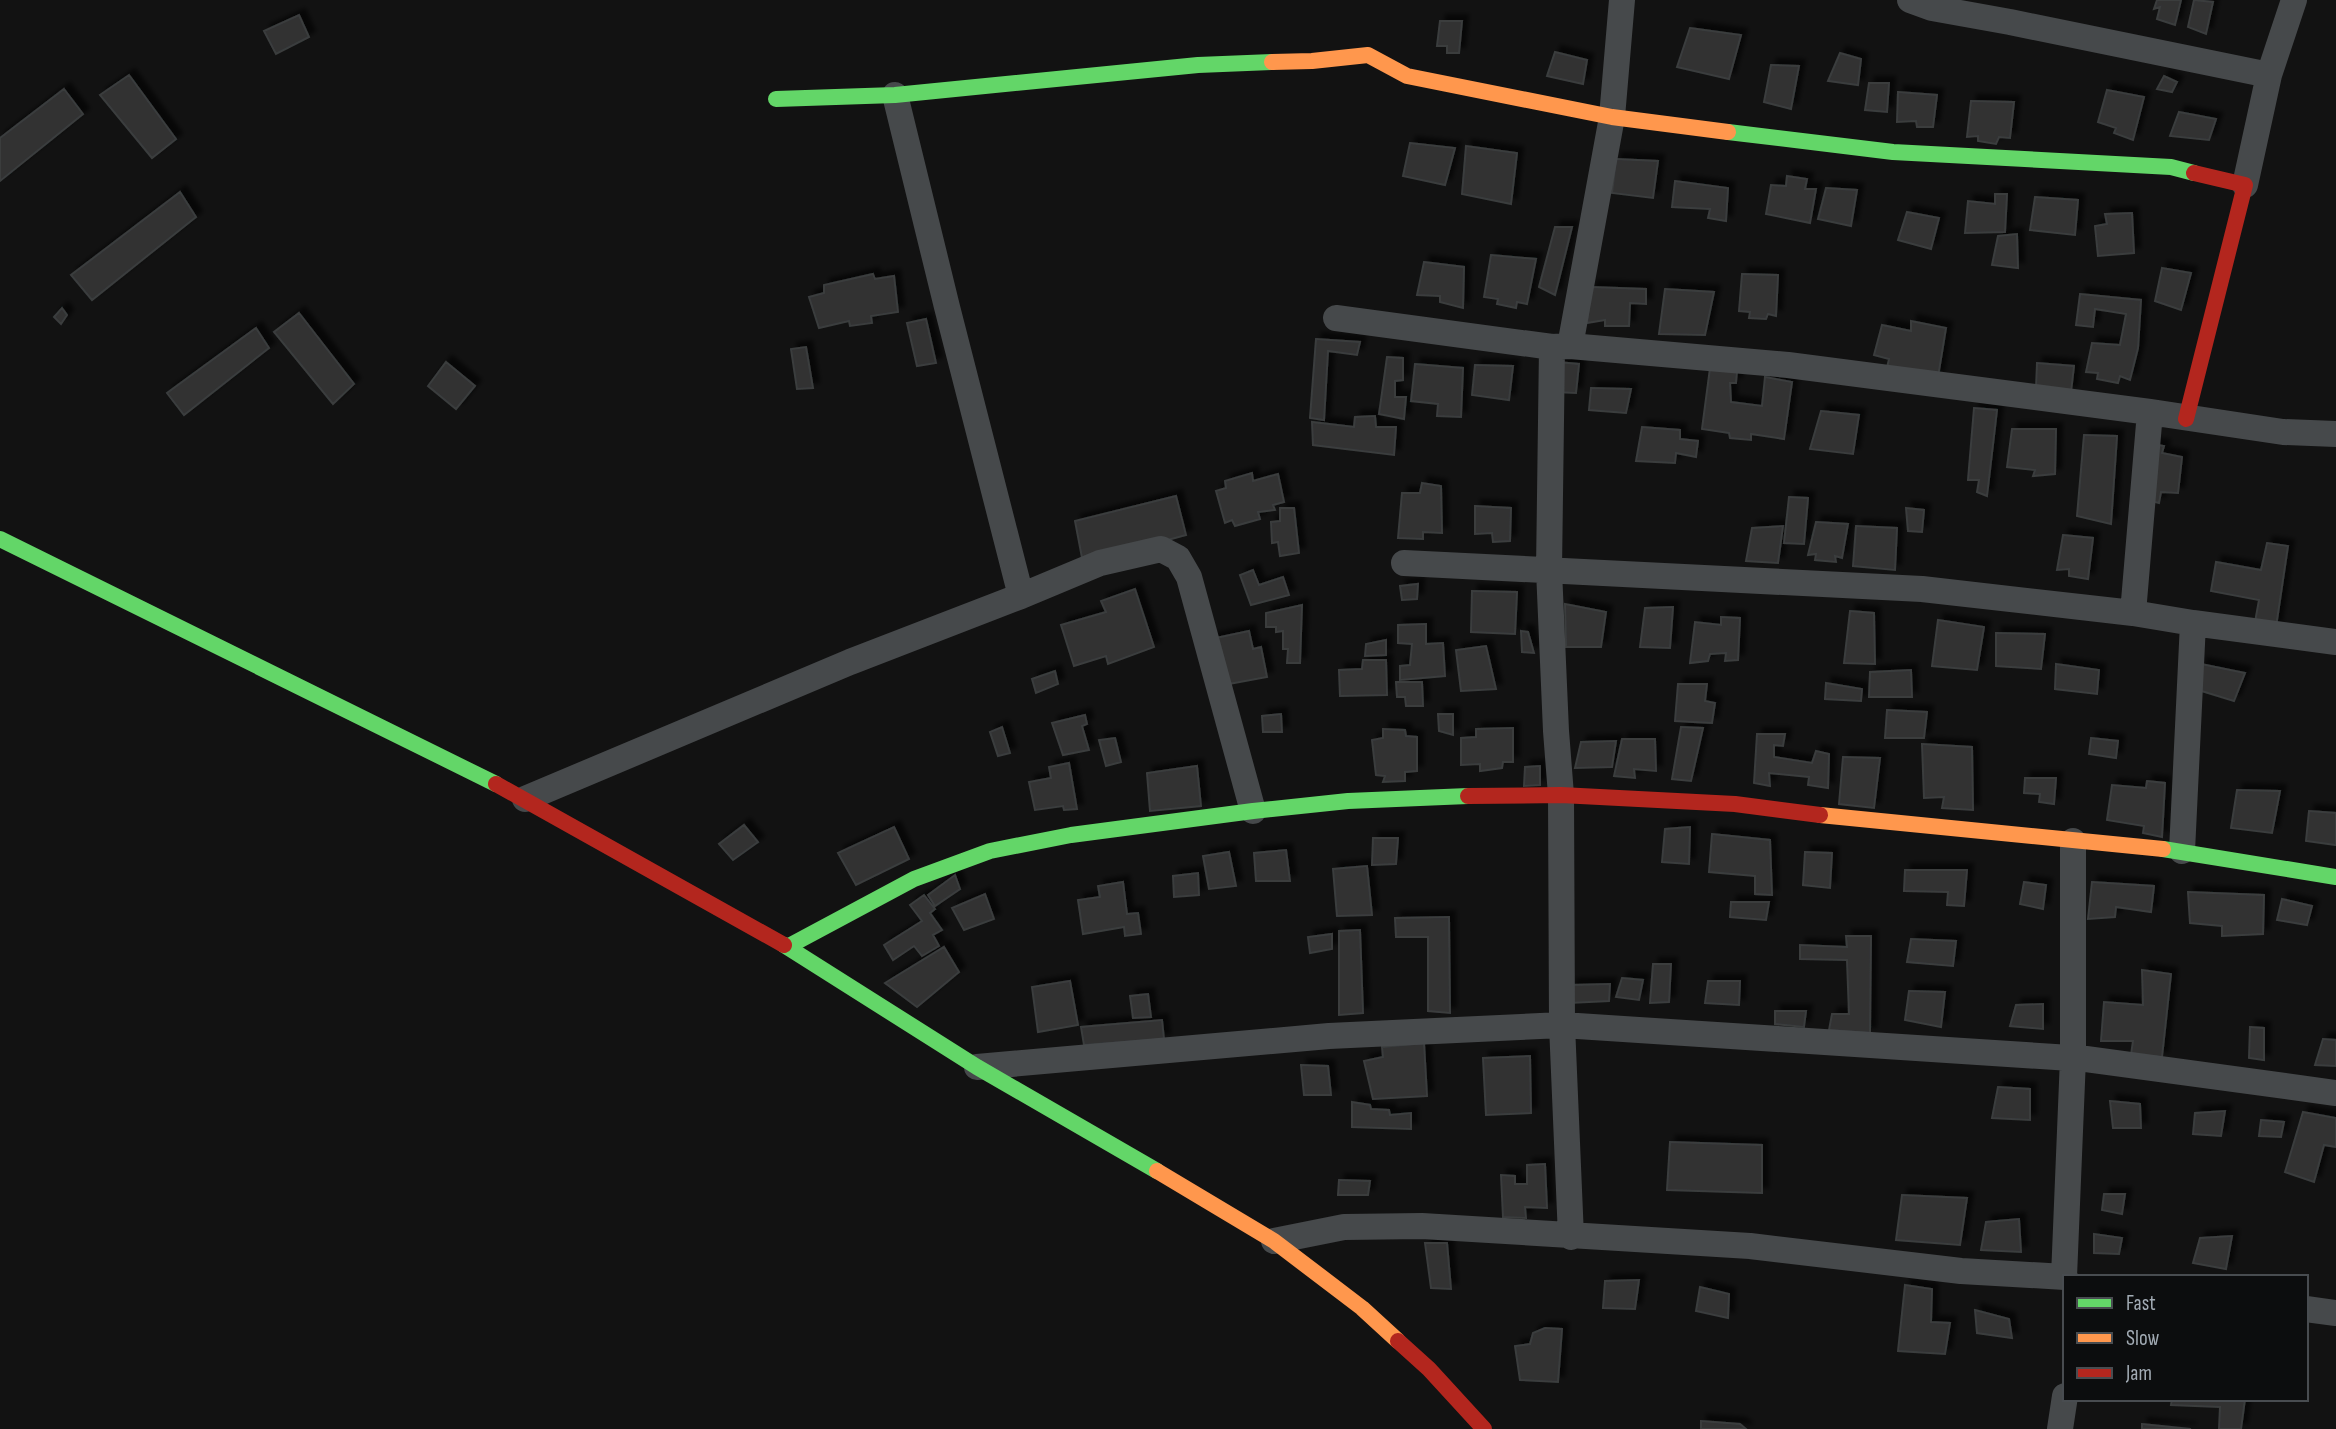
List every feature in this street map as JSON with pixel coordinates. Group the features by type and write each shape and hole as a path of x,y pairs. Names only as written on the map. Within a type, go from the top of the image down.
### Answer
{"street":[{"path":"1572,1237 1562,1025 1561,795 1549,570 1561,346 1612,117 1622,0"},
{"path":"1910,0 1932,8 2269,75"},
{"path":"2186,419 2245,185 2269,75 2294,0"},
{"path":"776,99 895,95 1198,65 1312,61 1368,55 1407,76 1612,117 1893,152 2171,167 2245,185"},
{"path":"895,95 1021,596"},
{"path":"1336,318 1561,346 1788,365 2283,432 2336,434"},
{"path":"2133,613 2150,412"},
{"path":"0,539 525,799 787,947 977,1068 1098,1135 1274,1241 1362,1308 1429,1369 1484,1429"},
{"path":"525,799 850,662 1100,563 1161,549 1178,558 1189,577 1253,811"},
{"path":"1404,563 1922,589 2133,613 2336,642"},
{"path":"2182,851 2193,623"},
{"path":"787,947 914,879 990,851 1071,835 1361,800 1561,795 1735,804 1860,820 2182,851 2336,877"},
{"path":"2064,1275 2073,1058 2073,841"},
{"path":"977,1068 1329,1036 1562,1025 2073,1058 2336,1093"},
{"path":"1274,1241 1344,1227 1422,1226 1750,1247 1961,1271 2063,1277"},
{"path":"2308,1308 2336,1312"},
{"path":"2060,1429 2064,1401"}],"building":[{"path":"2157,0 2181,0 2175,25 2157,19 2160,7 2154,9"},
{"path":"2194,0 2213,2 2206,34 2188,27"},
{"path":"299,15 309,37 276,54 264,31"},
{"path":"1440,21 1462,21 1459,53 1447,53 1447,46 1437,46"},
{"path":"1690,28 1741,35 1729,79 1677,67"},
{"path":"1555,52 1587,60 1583,84 1547,76"},
{"path":"1840,53 1861,59 1858,85 1828,81"},
{"path":"1771,65 1799,66 1791,109 1764,102"},
{"path":"129,75 176,139 152,158 100,95"},
{"path":"2164,76 2177,82 2172,92 2157,89"},
{"path":"1869,83 1889,83 1887,112 1865,110"},
{"path":"64,89 83,114 0,181 0,138"},
{"path":"2107,90 2144,97 2133,140 2114,133 2116,128 2098,122"},
{"path":"1898,92 1937,95 1933,127 1917,127 1916,121 1897,122"},
{"path":"1971,101 2014,102 2010,138 1999,137 1996,144 1978,141 1978,136 1967,137"},
{"path":"2179,112 2216,119 2209,140 2170,136"},
{"path":"1410,143 1455,148 1445,185 1403,176"},
{"path":"1466,146 1517,153 1511,204 1462,194"},
{"path":"1616,159 1658,161 1653,198 1612,193"},
{"path":"1787,176 1807,179 1805,189 1816,189 1810,223 1766,214 1771,185 1786,186"},
{"path":"1675,181 1728,188 1726,221 1708,218 1710,209 1672,207"},
{"path":"1826,188 1857,190 1851,226 1818,219"},
{"path":"180,192 196,217 92,300 71,275"},
{"path":"1995,194 2007,194 2005,232 1965,233 1968,201 1995,204"},
{"path":"2035,197 2078,200 2075,235 2030,230"},
{"path":"1907,212 1939,218 1931,249 1898,240"},
{"path":"2132,213 2134,253 2098,256 2095,226 2107,224 2105,214"},
{"path":"1555,227 1572,227 1555,295 1539,287"},
{"path":"2017,234 2018,268 1992,265 1998,236"},
{"path":"1491,255 1536,259 1527,304 1517,302 1516,308 1497,304 1498,299 1484,297"},
{"path":"1424,262 1464,267 1463,308 1440,302 1440,296 1417,295"},
{"path":"2162,268 2191,273 2181,310 2155,301"},
{"path":"873,274 875,279 894,276 898,312 871,316 872,323 850,326 849,321 819,328 809,297 824,293 824,285"},
{"path":"1742,274 1778,275 1776,316 1768,314 1766,319 1749,318 1750,312 1739,311"},
{"path":"1591,287 1646,289 1646,304 1630,303 1629,326 1605,326 1605,320 1587,323"},
{"path":"1665,289 1714,292 1705,335 1659,334"},
{"path":"2080,294 2141,300 2138,348 2130,380 2120,376 2118,383 2097,379 2098,373 2086,372 2092,343 2120,345 2126,314 2095,309 2093,327 2076,325"},
{"path":"62,308 67,315 61,324 54,317"},
{"path":"299,313 354,384 333,404 274,332"},
{"path":"926,319 936,363 917,366 907,323"},
{"path":"1911,321 1946,328 1938,377 1886,372 1889,359 1874,355 1882,325 1911,331"},
{"path":"256,328 269,348 184,415 167,393"},
{"path":"1316,339 1360,342 1357,355 1328,351 1324,420 1310,418"},
{"path":"806,347 813,388 797,389 791,349"},
{"path":"1387,357 1403,358 1403,380 1395,381 1395,397 1406,397 1404,419 1379,414"},
{"path":"446,362 475,386 456,409 428,386"},
{"path":"1557,362 1579,364 1576,393 1555,392"},
{"path":"2037,363 2074,366 2071,392 2036,388"},
{"path":"1415,364 1463,368 1461,417 1437,416 1438,404 1411,401"},
{"path":"1475,365 1513,366 1509,400 1472,395"},
{"path":"1710,368 1737,371 1736,383 1730,383 1731,402 1762,406 1765,377 1792,382 1784,439 1751,434 1751,440 1730,438 1729,433 1702,429"},
{"path":"1591,388 1631,389 1626,413 1589,410"},
{"path":"1974,408 1997,410 1987,496 1977,492 1979,480 1968,480"},
{"path":"1821,411 1859,415 1853,454 1810,449"},
{"path":"1375,416 1376,427 1396,427 1394,455 1313,445 1312,422 1354,427 1355,417"},
{"path":"1642,427 1680,430 1680,439 1698,441 1696,457 1676,453 1675,463 1636,461"},
{"path":"2012,429 2056,429 2055,474 2033,476 2035,470 2007,467"},
{"path":"2084,435 2117,436 2111,524 2077,516"},
{"path":"2151,444 2164,446 2162,453 2182,457 2178,493 2161,492 2159,503 2147,500"},
{"path":"1252,473 1253,481 1278,474 1284,502 1273,505 1275,510 1258,512 1260,519 1235,526 1232,520 1225,523 1216,491 1226,488 1225,481"},
{"path":"1422,483 1441,486 1442,533 1423,532 1423,539 1398,538 1402,493 1420,493"},
{"path":"1176,496 1186,535 1083,563 1075,521"},
{"path":"1789,497 1808,498 1804,544 1784,543"},
{"path":"1475,506 1511,508 1510,541 1493,542 1492,533 1475,534"},
{"path":"1280,508 1294,508 1299,553 1280,556 1278,542 1272,543 1271,522 1280,521"},
{"path":"1906,508 1924,510 1922,532 1908,531"},
{"path":"1816,522 1848,524 1842,558 1835,556 1836,562 1815,560 1816,554 1808,555"},
{"path":"1783,526 1778,563 1746,561 1752,528"},
{"path":"1856,526 1897,528 1895,570 1853,566"},
{"path":"2063,535 2093,538 2088,579 2069,576 2069,569 2057,570"},
{"path":"2267,543 2288,546 2276,627 2255,622 2259,600 2211,591 2216,562 2261,570"},
{"path":"1253,570 1259,585 1283,577 1289,595 1251,605 1240,575"},
{"path":"1418,584 1417,599 1402,600 1400,586"},
{"path":"1135,589 1154,647 1108,664 1106,656 1074,666 1061,625 1106,612 1101,601"},
{"path":"1472,591 1517,592 1515,634 1471,632"},
{"path":"1565,604 1606,612 1601,647 1566,647"},
{"path":"1302,605 1300,663 1287,663 1288,649 1283,649 1283,631 1276,632 1276,627 1266,627 1266,613"},
{"path":"1673,607 1670,648 1640,647 1645,608"},
{"path":"1850,611 1874,613 1875,664 1844,663"},
{"path":"1721,617 1740,618 1738,660 1725,661 1726,653 1710,654 1708,661 1690,663 1695,622 1721,625"},
{"path":"1938,620 1984,627 1977,670 1932,666"},
{"path":"1426,624 1426,644 1443,643 1445,676 1400,680 1400,666 1410,665 1412,644 1398,643 1398,625"},
{"path":"1249,631 1253,649 1261,647 1267,677 1223,685 1211,639"},
{"path":"1521,631 1528,632 1534,653 1522,652"},
{"path":"1996,633 2045,634 2041,669 1996,666"},
{"path":"1386,640 1386,655 1365,656 1366,644"},
{"path":"1486,646 1496,689 1461,691 1456,650"},
{"path":"1363,660 1386,660 1387,695 1340,696 1339,670 1362,669"},
{"path":"2056,664 2099,670 2097,694 2055,689"},
{"path":"2201,664 2245,673 2234,701 2195,689"},
{"path":"1911,670 1912,697 1869,697 1870,672"},
{"path":"1055,671 1058,684 1036,693 1032,679"},
{"path":"1396,682 1422,682 1423,706 1406,706 1405,697 1397,697"},
{"path":"1826,683 1862,689 1861,701 1825,699"},
{"path":"1678,684 1707,684 1705,701 1715,703 1712,723 1675,721"},
{"path":"1887,710 1927,712 1924,738 1885,738"},
{"path":"1281,714 1282,732 1263,732 1262,716"},
{"path":"1438,714 1453,714 1453,735 1439,731"},
{"path":"1085,715 1087,724 1082,726 1089,750 1063,755 1052,723"},
{"path":"1002,727 1010,753 998,756 990,732"},
{"path":"1681,727 1703,728 1691,781 1672,779"},
{"path":"1513,728 1513,762 1503,762 1502,768 1480,771 1480,764 1461,765 1461,738 1476,737 1476,729"},
{"path":"1383,729 1405,730 1406,736 1417,737 1417,771 1405,772 1405,781 1383,782 1385,776 1376,775 1372,740 1383,738"},
{"path":"1757,734 1785,734 1783,746 1774,745 1774,757 1812,763 1816,751 1829,754 1828,788 1808,785 1809,777 1769,773 1770,786 1754,783"},
{"path":"1115,738 1121,762 1106,766 1099,740"},
{"path":"2091,738 2118,741 2116,758 2089,754"},
{"path":"1622,739 1655,739 1656,771 1634,769 1635,778 1614,776"},
{"path":"1616,741 1612,767 1575,768 1581,742"},
{"path":"1922,744 1972,747 1973,810 1942,808 1944,797 1924,798"},
{"path":"1843,757 1880,758 1874,808 1839,804"},
{"path":"1069,763 1077,809 1064,810 1063,806 1035,810 1029,782 1051,778 1049,767"},
{"path":"1197,766 1201,806 1150,811 1147,773"},
{"path":"1540,766 1540,785 1524,786 1525,767"},
{"path":"2025,778 2056,778 2054,804 2039,802 2040,794 2024,793"},
{"path":"2147,781 2165,783 2162,837 2143,833 2144,826 2107,820 2112,785 2146,788"},
{"path":"2237,790 2280,791 2272,833 2231,828"},
{"path":"2309,811 2336,813 2336,845 2306,841"},
{"path":"744,825 758,842 733,860 719,844"},
{"path":"894,827 909,859 856,885 838,853"},
{"path":"1690,827 1689,864 1662,862 1665,829"},
{"path":"1712,834 1770,840 1772,895 1755,894 1755,876 1709,872"},
{"path":"1373,838 1398,838 1396,864 1372,865"},
{"path":"1286,850 1290,881 1256,881 1254,853"},
{"path":"1229,852 1236,886 1209,889 1203,856"},
{"path":"1805,852 1832,853 1830,888 1803,885"},
{"path":"1367,866 1372,915 1337,916 1333,869"},
{"path":"1905,870 1967,870 1964,906 1947,905 1948,892 1904,891"},
{"path":"1198,873 1199,895 1174,897 1173,876"},
{"path":"955,875 960,889 935,906 928,895"},
{"path":"1123,882 1127,914 1138,913 1141,934 1125,936 1124,927 1083,934 1078,900 1100,897 1098,886"},
{"path":"2024,882 2046,885 2043,909 2020,904"},
{"path":"2092,882 2154,886 2151,912 2116,907 2115,917 2088,919"},
{"path":"2188,892 2264,895 2263,934 2222,936 2222,926 2190,923"},
{"path":"985,894 994,919 964,930 952,908"},
{"path":"924,895 935,909 930,913 942,930 933,935 939,946 922,956 914,946 893,960 884,945 922,921 910,905"},
{"path":"2282,899 2312,906 2307,925 2277,920"},
{"path":"1731,902 1769,902 1766,920 1730,917"},
{"path":"1449,917 1450,1013 1428,1011 1428,937 1396,937 1395,918"},
{"path":"1360,930 1363,1013 1339,1015 1339,931"},
{"path":"1332,934 1332,949 1310,953 1308,937"},
{"path":"1846,936 1871,936 1870,1033 1829,1030 1832,1014 1849,1014 1847,960 1800,959 1800,945 1847,947"},
{"path":"1911,939 1956,941 1953,966 1907,962"},
{"path":"944,947 959,972 917,1007 885,983"},
{"path":"1653,964 1671,964 1669,1002 1650,1003"},
{"path":"2142,970 2171,974 2162,1057 2131,1055 2133,1041 2101,1041 2104,1002 2143,1005"},
{"path":"1622,978 1643,980 1639,1000 1616,997"},
{"path":"1070,981 1078,1025 1038,1032 1032,987"},
{"path":"1708,981 1740,981 1739,1005 1705,1003"},
{"path":"1610,984 1609,1001 1569,1003 1571,985"},
{"path":"1909,991 1945,992 1941,1027 1905,1020"},
{"path":"1148,994 1151,1017 1133,1018 1130,996"},
{"path":"2043,1004 2043,1029 2010,1026 2016,1005"},
{"path":"1775,1011 1806,1011 1804,1027 1775,1024"},
{"path":"1162,1020 1164,1039 1084,1045 1081,1027"},
{"path":"2250,1027 2264,1028 2264,1060 2249,1058"},
{"path":"2323,1039 2336,1040 2336,1066 2315,1065"},
{"path":"1424,1043 1427,1096 1373,1099 1364,1061 1383,1057 1382,1047"},
{"path":"1530,1056 1531,1113 1486,1115 1483,1058"},
{"path":"1301,1065 1328,1066 1331,1095 1304,1095"},
{"path":"1998,1087 2030,1089 2030,1120 1992,1118"},
{"path":"2110,1101 2140,1104 2141,1128 2113,1128"},
{"path":"1352,1102 1370,1105 1371,1109 1389,1110 1390,1115 1411,1113 1411,1129 1352,1127"},
{"path":"2225,1111 2221,1136 2193,1134 2195,1113"},
{"path":"2303,1112 2336,1118 2336,1147 2324,1145 2314,1182 2285,1172"},
{"path":"2261,1120 2284,1122 2281,1137 2259,1136"},
{"path":"1670,1142 1762,1145 1762,1193 1667,1190"},
{"path":"1545,1164 1547,1208 1525,1207 1526,1218 1503,1217 1501,1175 1515,1176 1515,1184 1527,1184 1527,1165"},
{"path":"1339,1180 1370,1181 1368,1195 1338,1195"},
{"path":"2104,1194 2125,1194 2122,1214 2102,1210"},
{"path":"1902,1195 1967,1198 1960,1245 1896,1240"},
{"path":"2019,1219 2021,1252 1981,1250 1986,1222"},
{"path":"2094,1234 2122,1238 2119,1254 2094,1253"},
{"path":"2232,1236 2226,1269 2193,1263 2200,1238"},
{"path":"1425,1243 1447,1243 1451,1289 1431,1288"},
{"path":"1639,1280 1635,1309 1603,1308 1605,1281"},
{"path":"1905,1285 1932,1289 1931,1322 1950,1323 1945,1354 1898,1351"},
{"path":"1700,1287 1729,1294 1728,1318 1696,1311"},
{"path":"1975,1310 2009,1319 2012,1338 1977,1333"},
{"path":"1545,1328 1562,1329 1558,1382 1520,1380 1515,1346 1530,1344 1533,1333"},
{"path":"2172,1401 2245,1401 2241,1429 2219,1429 2220,1407 2171,1405"},
{"path":"1701,1421 1740,1424 1746,1429 1701,1429"},
{"path":"2142,1424 2191,1429 2142,1429"}],"traffic: fast":[{"path":"776,99 895,95 1198,65 1272,62"},
{"path":"1728,132 1893,152 2171,167 2194,173"},
{"path":"0,539 496,784"},
{"path":"787,947 914,879 990,851 1071,835 1253,811 1348,801 1468,796"},
{"path":"2163,849 2336,877"},
{"path":"784,945 977,1067 1157,1171"}],"traffic: slow":[{"path":"1272,62 1368,55 1407,76 1612,117 1728,132"},
{"path":"1820,815 2163,849"},
{"path":"1157,1171 1274,1241 1362,1308 1398,1341"}],"traffic: jam":[{"path":"2186,419 2245,185 2194,173"},
{"path":"496,784 784,945"},
{"path":"1468,796 1561,795 1735,804 1820,815"},
{"path":"1398,1341 1429,1369 1484,1429"}]}
